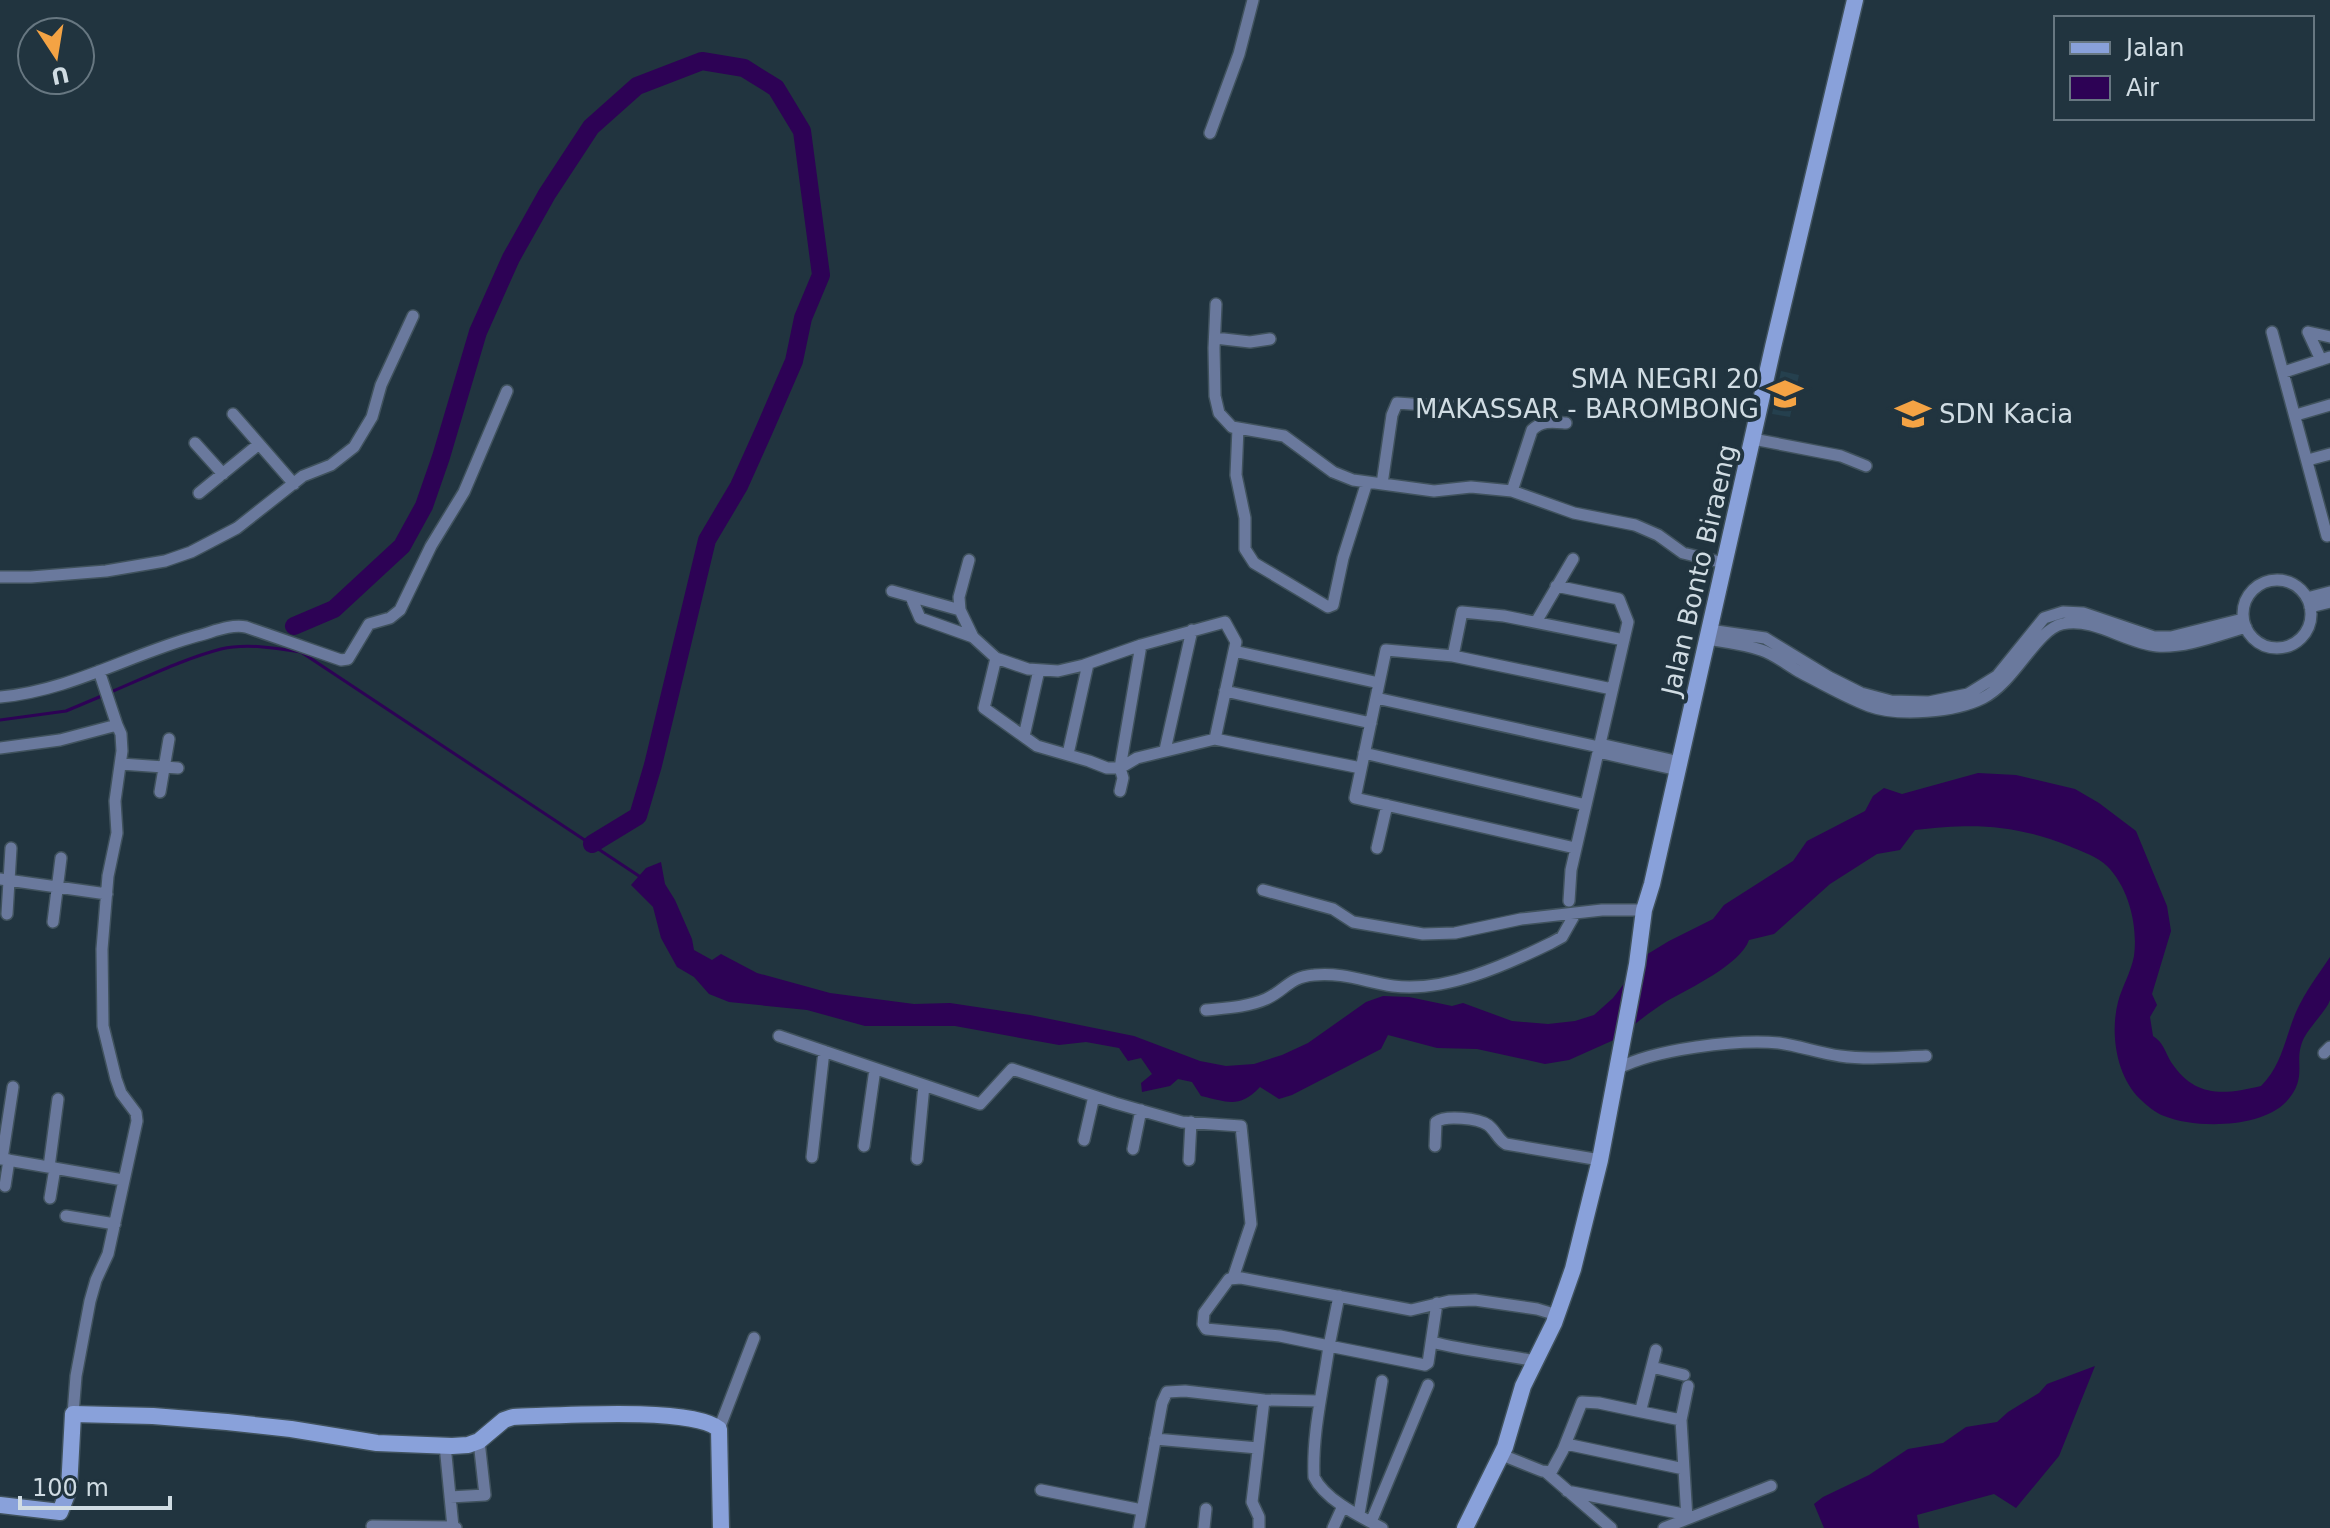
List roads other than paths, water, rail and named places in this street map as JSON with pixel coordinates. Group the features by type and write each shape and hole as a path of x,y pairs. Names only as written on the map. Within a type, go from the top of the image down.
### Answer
{"street":[{"path":"1210,133 1239,54 1253,0"},
{"name":"Jalan Bonto Biraeng","path":"1465,1528 1502,1455 1523,1386 1557,1315 1580,1244 1600,1160 1637,964 1644,910 1855,0"},
{"path":"1216,304 1217,404 1226,422 1238,428 1284,436 1333,472 1353,480 1434,491 1471,487 1512,491 1574,513 1635,525 1658,535 1683,553 1724,563"},
{"path":"0,577 106,571 177,558 237,528 303,476 342,458 362,436 372,417 381,385 413,316"},
{"path":"2272,332 2308,460 2326,510 2327,536"},
{"path":"2284,372 2325,359 2307,333 2330,337"},
{"path":"1215,338 1244,342 1270,339"},
{"path":"0,697 35,693 100,676 177,642 236,626 341,660 348,659 369,624 390,618 400,610 431,546 464,492 507,391"},
{"path":"1382,484 1392,415 1397,403 1454,407"},
{"path":"2296,415 2330,405"},
{"path":"233,414 294,484"},
{"path":"1512,491 1532,430 1544,423 1566,423"},
{"path":"1238,428 1236,475 1245,518 1247,555 1254,563 1328,607 1333,605 1343,558 1367,482"},
{"path":"1753,439 1841,456 1866,466"},
{"path":"195,443 223,474"},
{"path":"199,493 259,444"},
{"path":"2308,460 2330,454"},
{"path":"1536,622 1573,559"},
{"path":"969,560 959,597 960,610 973,637 996,658 1028,669 1058,671 1088,664 1141,645 1225,622 1236,642 1215,739"},
{"path":"2286,581 2296,586 2308,602 2310,624 2305,634 2287,647 2264,646 2255,640 2245,623 2243,609 2247,598 2264,583 2286,581"},
{"path":"1556,586 1619,599 1628,622 1575,848 1569,901"},
{"path":"892,591 960,610"},
{"path":"2308,602 2330,592"},
{"path":"911,597 920,618 973,637"},
{"path":"2308,602 2330,602"},
{"path":"1453,656 1462,612 1504,616 1624,640"},
{"path":"1708,634 1765,638 1861,693 1891,701 1929,702 1968,694 1997,676 2044,618 2063,612 2083,613 2154,637 2171,637 2245,623"},
{"path":"1165,750 1192,630"},
{"path":"1120,791 1123,778 1120,768 1141,645"},
{"path":"1575,848 1355,798 1386,650 1453,656 1612,689"},
{"path":"1234,651 1379,683"},
{"path":"996,658 984,708 1037,746 1107,768 1120,768 1137,758 1215,739 1361,768"},
{"path":"1068,754 1088,664"},
{"path":"1024,736 1039,670"},
{"path":"0,1505 60,1512 69,1489 80,1351 96,1280 108,1254 137,1117 121,1093 103,1026 102,949 111,858 117,833 115,801 121,764 121,734 100,676"},
{"path":"1225,691 1371,723"},
{"path":"1376,698 1679,766"},
{"path":"0,748 60,740 115,722"},
{"path":"160,792 169,739"},
{"path":"1364,753 1586,805"},
{"path":"121,764 178,768"},
{"path":"1377,848 1387,805"},
{"path":"7,914 5,880 11,848"},
{"path":"53,922 61,858"},
{"path":"5,880 107,894"},
{"path":"1263,890 1333,909 1353,922 1423,934 1455,933 1521,919 1602,910 1644,910"},
{"path":"1206,1010 1259,1002 1271,997 1292,980 1314,975 1344,975 1394,986 1451,982 1562,937 1575,914"},
{"path":"779,1036 980,1104 1012,1069 1141,1110 1191,1122 1241,1126 1251,1224 1233,1278"},
{"path":"1617,1069 1652,1056 1743,1042 1784,1044 1840,1056 1926,1056"},
{"path":"812,1157 824,1051"},
{"path":"864,1146 875,1069"},
{"path":"917,1159 924,1085"},
{"path":"13,1087 2,1159 123,1180"},
{"path":"1084,1140 1094,1096"},
{"path":"50,1198 58,1099"},
{"path":"1133,1149 1141,1110"},
{"path":"1435,1146 1436,1122 1448,1118 1484,1123 1506,1144 1600,1160"},
{"path":"1189,1160 1191,1122"},
{"path":"5,1186 9,1160"},
{"path":"66,1216 115,1224"},
{"path":"1437,1303 1428,1363 1425,1365 1280,1336 1206,1329 1203,1324 1204,1313 1229,1279 1233,1278 1411,1310 1437,1303 1475,1300 1557,1315"},
{"path":"1339,1296 1319,1401 1314,1477 1323,1491 1377,1525 1428,1385"},
{"path":"721,1528 719,1429 754,1338"},
{"path":"1432,1342 1535,1361"},
{"path":"1637,1411 1642,1405 1656,1350"},
{"path":"1652,1367 1686,1381 1681,1420 1687,1519"},
{"path":"1359,1514 1382,1381"},
{"path":"1139,1528 1162,1403 1167,1392 1319,1401"},
{"path":"1259,1528 1259,1515 1253,1509 1252,1502 1264,1400"},
{"path":"1546,1472 1552,1471 1566,1444 1582,1402 1681,1420"},
{"path":"73,1414 227,1422 310,1431 377,1443 445,1445 468,1445 479,1441 504,1420 513,1417 639,1414 706,1423 719,1429"},
{"path":"1155,1439 1258,1448"},
{"path":"450,1497 485,1495 479,1441"},
{"path":"1566,1444 1684,1469"},
{"path":"372,1526 455,1527 445,1445"},
{"path":"1502,1455 1546,1472 1611,1528"},
{"path":"1664,1528 1771,1486"},
{"path":"1041,1490 1142,1510"},
{"path":"1567,1491 1678,1513 1687,1519"},
{"path":"1333,1528 1343,1506"},
{"path":"1204,1528 1206,1509"}],"water":[{"path":"1978,773 2016,775 2075,789 2136,831 2167,906 2171,931 2152,994 2157,1005 2150,1017 2153,1036 2180,1074 2200,1088 2222,1092 2261,1086 2278,1060 2300,1005 2330,957 2330,1000 2303,1040 2297,1085 2286,1102 2261,1117 2228,1124 2210,1124 2164,1116 2140,1099 2125,1078 2115,1040 2118,1002 2133,962 2135,944 2133,920 2121,885 2107,866 2094,857 2049,839 2011,829 1956,826 1915,830 1900,850 1877,854 1830,884 1774,934 1749,940 1736,958 1713,975 1667,1001 1635,1024 1628,1022 1616,1039 1569,1060 1545,1064 1477,1049 1437,1048 1388,1035 1381,1049 1292,1095 1279,1099 1260,1087 1246,1099 1233,1102 1201,1096 1192,1082 1178,1079 1170,1086 1142,1092 1141,1083 1152,1074 1141,1058 1128,1061 1119,1048 1086,1042 1059,1045 955,1026 865,1026 807,1010 729,1002 709,994 694,977 677,967 661,938 653,907 631,885 646,868 661,862 665,884 675,900 694,950 712,960 721,954 757,973 830,993 914,1004 950,1003 1030,1015 1134,1036 1200,1061 1226,1066 1254,1064 1308,1043 1366,1002 1383,996 1409,997 1452,1006 1463,1003 1512,1021 1548,1024 1594,1015 1613,998 1646,955 1713,919 1724,905 1793,861 1807,841 1865,811 1873,796 1884,788 1902,794"},
{"path":"2095,1366 2059,1456 2016,1508 1994,1494 1917,1515 1919,1528 1824,1528 1814,1504 1823,1497 1869,1475 1908,1449 1943,1443 1966,1427 1997,1422 2047,1384"}],"waterway":[{"path":"294,626 334,609 402,546 424,506 478,332 511,258 547,194 591,127 637,86 702,61 744,68 776,88 802,131 821,275 803,318 794,361 739,486 707,540 638,816 592,844"},
{"path":"111,692 221,649 251,646 301,652 639,876"},
{"path":"0,720 66,711 104,695"}],"place":[{"name":"SMA NEGRI 20 MAKASSAR - BAROMBONG","path":"1785,394"},
{"name":"SDN Kacia","path":"1913,414"}]}
